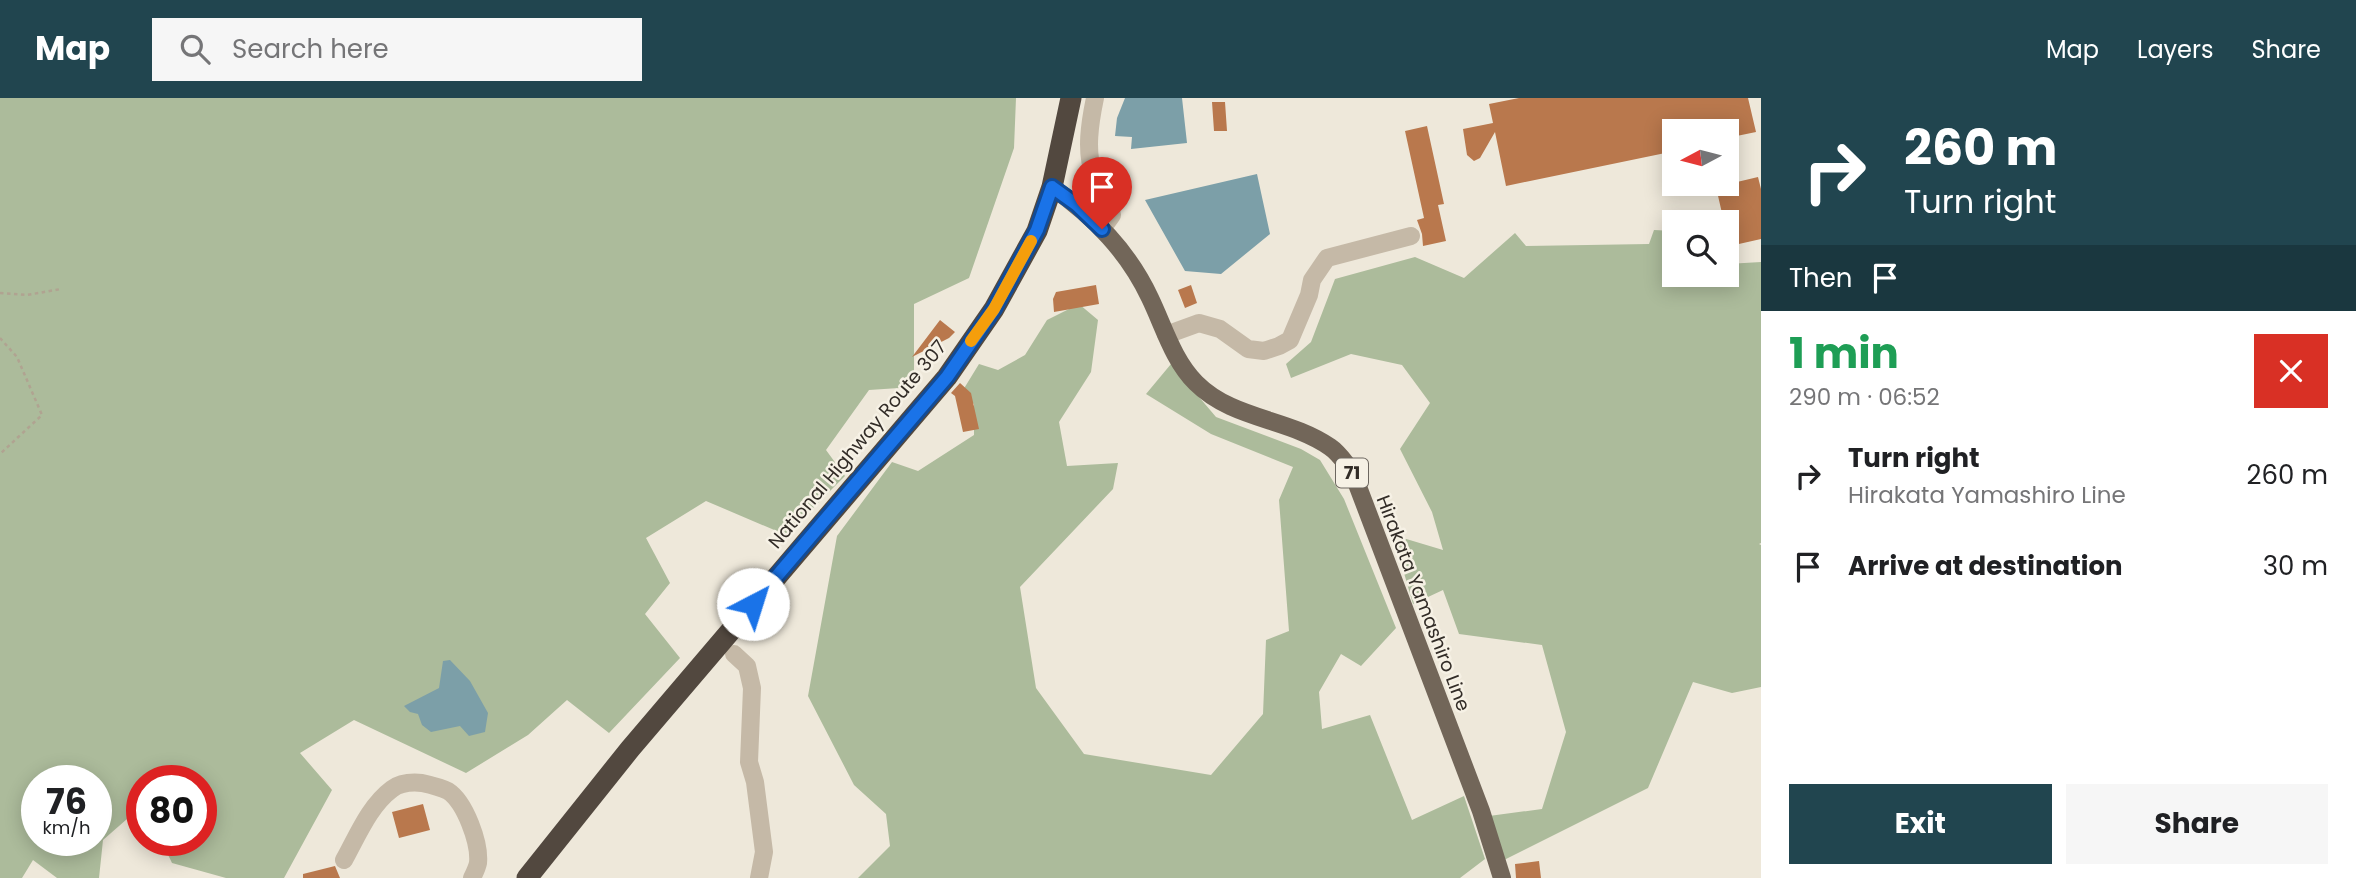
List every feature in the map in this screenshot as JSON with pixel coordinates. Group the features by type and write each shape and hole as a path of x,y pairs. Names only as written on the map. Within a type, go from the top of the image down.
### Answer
{"highway":[{"name":"National Highway Route 307","path":"527,878 630,748 947,377 994,309 1037,230 1052,187 1071,98"}],"main road":[{"name":"Hirakata Yamashiro Line","path":"1052,187 1077,205 1123,251 1149,295 1178,360 1196,383 1223,404 1285,425 1332,448 1352,471 1481,811 1502,878"}],"street":[{"path":"1095,98 1090,120 1090,154 1094,174 1110,201 1112,215 1102,229"},
{"path":"1167,335 1199,323 1220,329 1248,349 1264,351 1279,346 1290,340 1309,295 1312,280 1327,258 1411,236"},
{"path":"734,654 747,666 752,688 750,762 764,852 759,878"},
{"path":"344,860 380,800 394,788 412,782 423,783 449,792 467,815 478,864 472,878"}],"path":[{"path":"0,293 27,295 61,289"},
{"path":"0,338 17,358 42,415 0,454"}],"green space":[{"path":"0,98 1016,98 1014,148 969,278 914,304 914,387 869,390 826,450 845,476 786,535 706,501 646,538 670,583 645,614 680,658 609,733 567,700 528,735 466,773 354,720 300,753 332,790 284,878 226,878 172,863 169,856 217,856 217,765 126,765 126,820 112,832 112,765 21,765 21,856 101,856 99,878 57,878 33,860 22,878 0,878"},
{"path":"1654,230 1662,230 1662,287 1739,287 1739,263 1761,262 1761,687 1732,693 1693,682 1648,788 1504,860 1489,816 1542,809 1566,732 1542,645 1459,634 1443,590 1413,604 1393,535 1443,550 1432,512 1400,449 1430,403 1402,365 1351,354 1291,378 1286,364 1311,342 1335,279 1415,257 1464,278 1515,233 1526,246 1649,244"},
{"path":"1079,304 1098,320 1091,372 1059,422 1067,466 1118,463 1113,489 1020,587 1036,688 1084,754 1211,775 1263,714 1266,640 1289,631 1279,500 1293,467 1211,434 1146,394 1171,364 1216,417 1301,449 1320,460 1344,499 1396,628 1361,666 1341,654 1319,692 1322,729 1370,715 1412,820 1464,796 1485,859 1460,878 858,878 890,846 886,814 854,785 808,696 837,536 892,462 918,471 974,435 974,404 960,395 979,364 998,370 1025,355 1047,320"}],"water":[{"path":"1125,98 1182,98 1187,143 1131,149 1132,137 1115,136 1117,118"},
{"path":"1257,174 1270,234 1221,274 1185,271 1145,200"},
{"path":"450,660 470,681 488,713 485,732 469,736 460,726 431,732 422,725 418,714 410,712 404,706 439,688 443,661"}],"building":[{"path":"1519,98 1748,98 1756,132 1740,135 1740,119 1662,119 1662,154 1506,186 1495,132 1480,158 1474,161 1467,155 1463,129 1493,123 1489,104"},
{"path":"1212,102 1225,102 1227,131 1214,131"},
{"path":"1427,126 1444,204 1438,205 1446,241 1423,246 1417,220 1424,218 1405,131"},
{"path":"1758,177 1761,189 1761,239 1739,244 1739,210 1721,210 1718,196 1740,196 1740,181"},
{"path":"1096,285 1099,304 1054,312 1053,299 1056,292"},
{"path":"1191,285 1197,303 1185,308 1178,290"},
{"path":"940,320 955,332 949,338 912,357"},
{"path":"960,383 971,393 979,429 963,432 955,396 951,393"},
{"path":"423,804 430,830 399,838 392,812"},
{"path":"1539,861 1541,878 1516,878 1515,864"},
{"path":"335,866 340,878 303,878 303,874"}],"slow traffic":[{"path":"971,341 994,309 1031,241"}],"route":[{"path":"753,604 947,377 994,309 1037,230 1052,187 1077,205 1102,229"}]}
